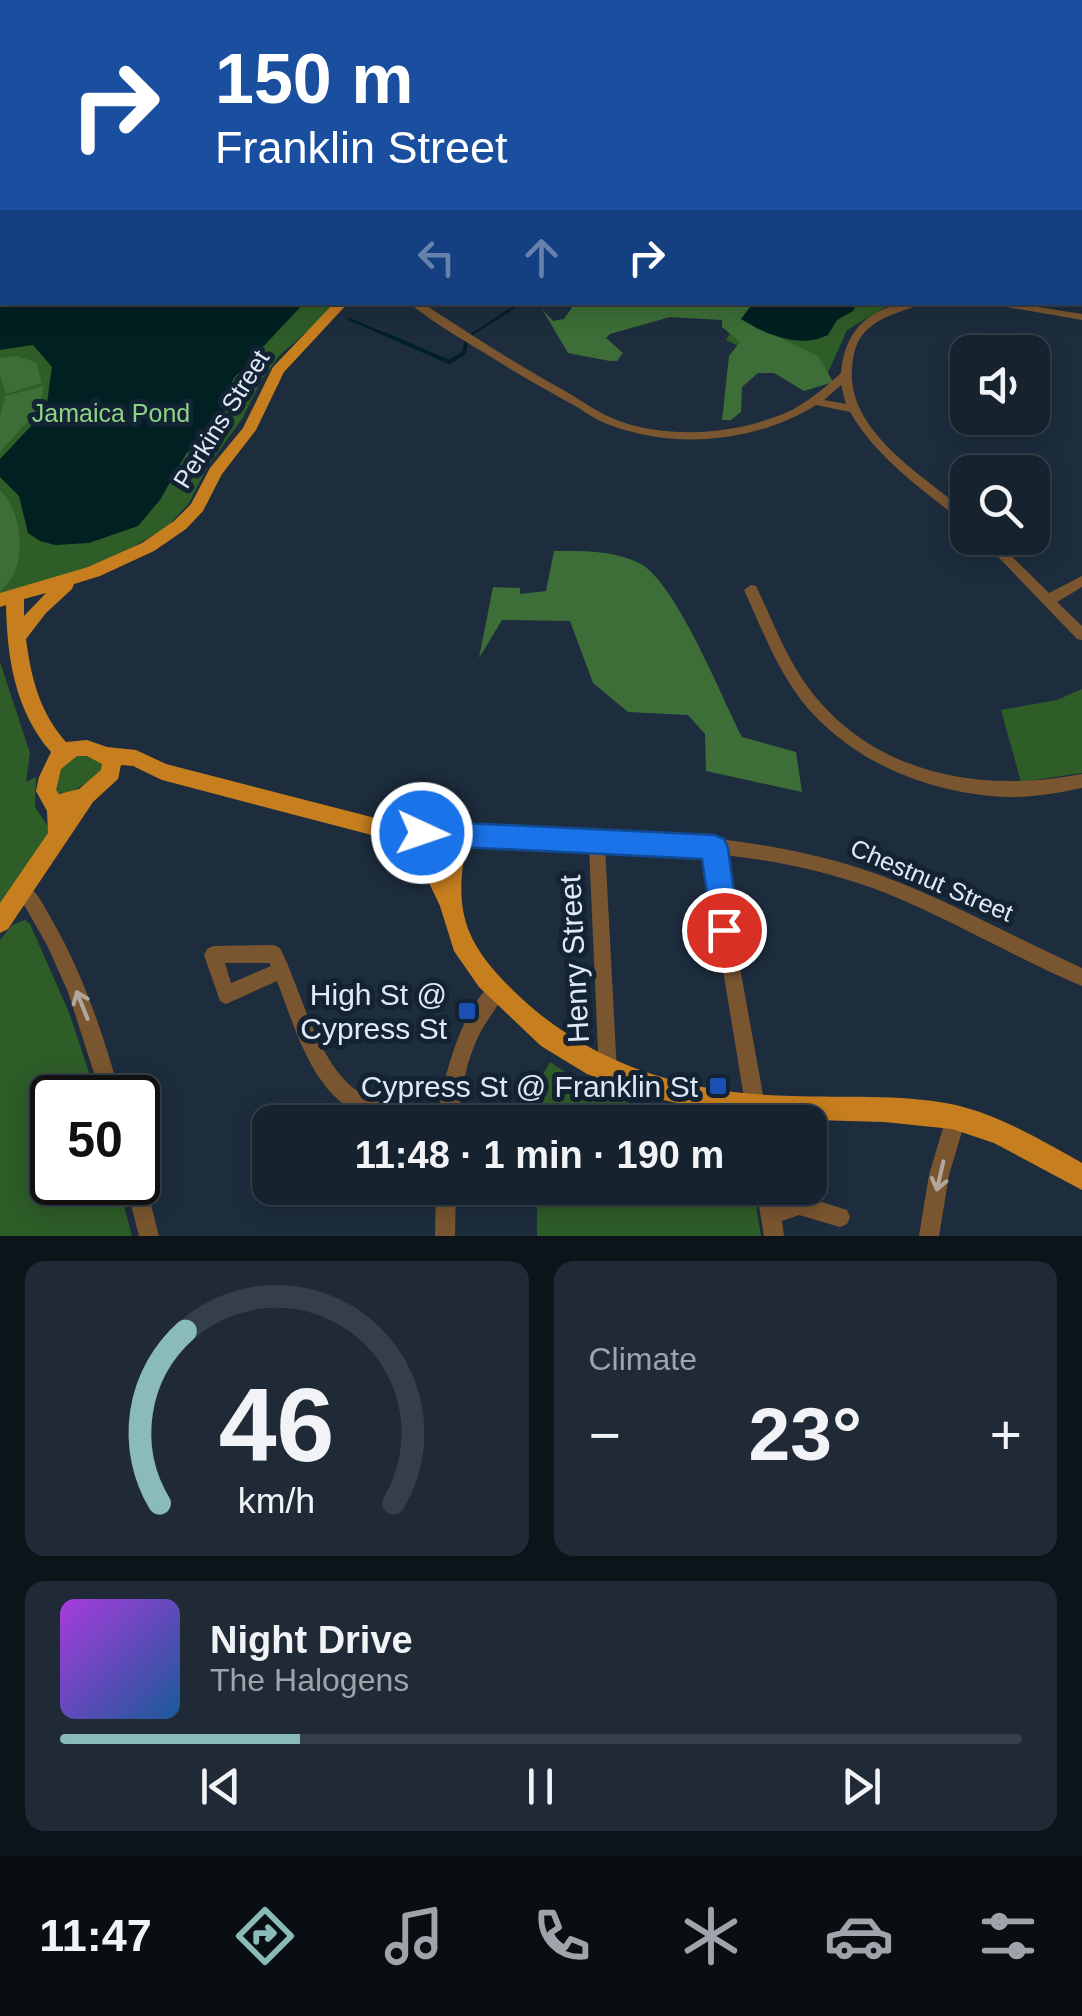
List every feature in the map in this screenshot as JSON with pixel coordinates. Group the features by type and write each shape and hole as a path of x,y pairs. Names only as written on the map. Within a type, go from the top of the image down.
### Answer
{"main road":[{"name":"Perkins Street","path":"8,598 74,578 148,547 197,507 215,472 249,430 278,370 340,305"},
{"name":"Perkins Street","path":"317,328 348,305"},
{"path":"10,630 74,578"},
{"path":"8,598 10,630 25,685 52,742 62,751"},
{"path":"54,802 69,803 106,779 113,766 106,755 79,748 62,751 52,764 46,794 54,802 59,837"},
{"name":"Chestnut Street","path":"106,755 136,758 162,771 388,830 458,835"},
{"name":"Chestnut Street","path":"106,779 125,773 162,771"},
{"path":"0,922 87,794"},
{"path":"388,830 430,862 448,900 456,936 470,961 535,1026 608,1074 718,1105"},
{"path":"430,862 431,834"},
{"path":"448,900 458,835"},
{"path":"827,1116 956,1118 997,1133 1082,1177"}],"street":[{"path":"419,305 558,392 620,425 672,433 739,430 783,418 818,402 845,375"},
{"path":"910,305 889,311 866,325 851,345 845,375 855,410 888,454 950,505"},
{"path":"1004,305 1082,317"},
{"path":"818,402 855,410"},
{"path":"1003,555 1082,635"},
{"path":"1049,600 1082,581"},
{"path":"751,590 804,692 823,714 865,749 937,780 977,789 1044,789 1082,781"},
{"name":"Chestnut Street","path":"458,835 715,848 832,867 927,905 1082,976"},
{"name":"Henry Street","path":"597,841 608,1074"},
{"path":"715,848 718,891 754,1105"},
{"path":"24,891 57,944 106,1075"},
{"path":"282,970 315,1052 350,1102 360,1105"},
{"path":"451,1105 464,1040 497,990"},
{"path":"929,1236 939,1175 956,1118"},
{"path":"772,1225 799,1204 840,1217"},
{"path":"142,1205 149,1236"},
{"path":"445,1236 446,1205"}],"green space":[{"name":"Jamaica Pond","path":"0,305 337,305 280,355 208,466 189,503 167,527 116,557 61,578 0,594"},
{"path":"574,305 752,305 741,319 818,356 833,382 804,391 774,373 758,373 742,387 741,412 731,420 722,420 729,356 740,342 722,327 722,320 670,317 610,334 606,338 623,353 617,361 610,361 568,353 542,309 553,321 564,319"},
{"path":"748,305 889,305 847,330 822,386 726,340"},
{"path":"16,356 36,362 42,383 6,394 0,358"},
{"path":"44,386 39,409 0,452 0,416 5,396"},
{"path":"0,490 14,513 20,542 15,570 0,591"},
{"path":"554,551 619,556 639,563 653,574 682,615 742,737 796,752 802,792 706,771 705,734 688,715 628,712 593,683 570,621 502,620 479,658 493,587 520,588 520,594 546,591"},
{"path":"0,662 30,753 26,782 36,777 35,807 51,831 0,911"},
{"path":"1082,689 1082,773 1021,782 1001,710 1057,700"},
{"path":"86,755 103,763 102,772 72,792 56,793 53,787 67,756"},
{"path":"25,920 30,924 70,1015 90,1075 30,1075 30,1205 124,1205 132,1236 0,1236 0,940 12,925"},
{"path":"550,1062 594,1088 635,1105 526,1105"},
{"path":"537,1205 756,1205 761,1236 537,1236"}],"shaded area":[{"name":"Jamaica Pond","path":"0,305 302,305 234,378 222,421 186,454 160,500 138,526 89,543 55,545 28,533 19,496 0,477 0,459 46,410 52,367 33,345 0,350"},
{"path":"751,305 856,305 837,320 828,335 806,341 772,335 741,319"}],"waterway":[{"path":"471,335 517,305"},
{"path":"349,319 391,337"},
{"path":"385,334 449,362 464,353 466,342"}],"place":[{"name":"High St @ Cypress St","path":"467,1011"},
{"name":"Cypress St @ Franklin St","path":"718,1086"}],"route":[{"path":"422,833 715,848 724,930"}]}
